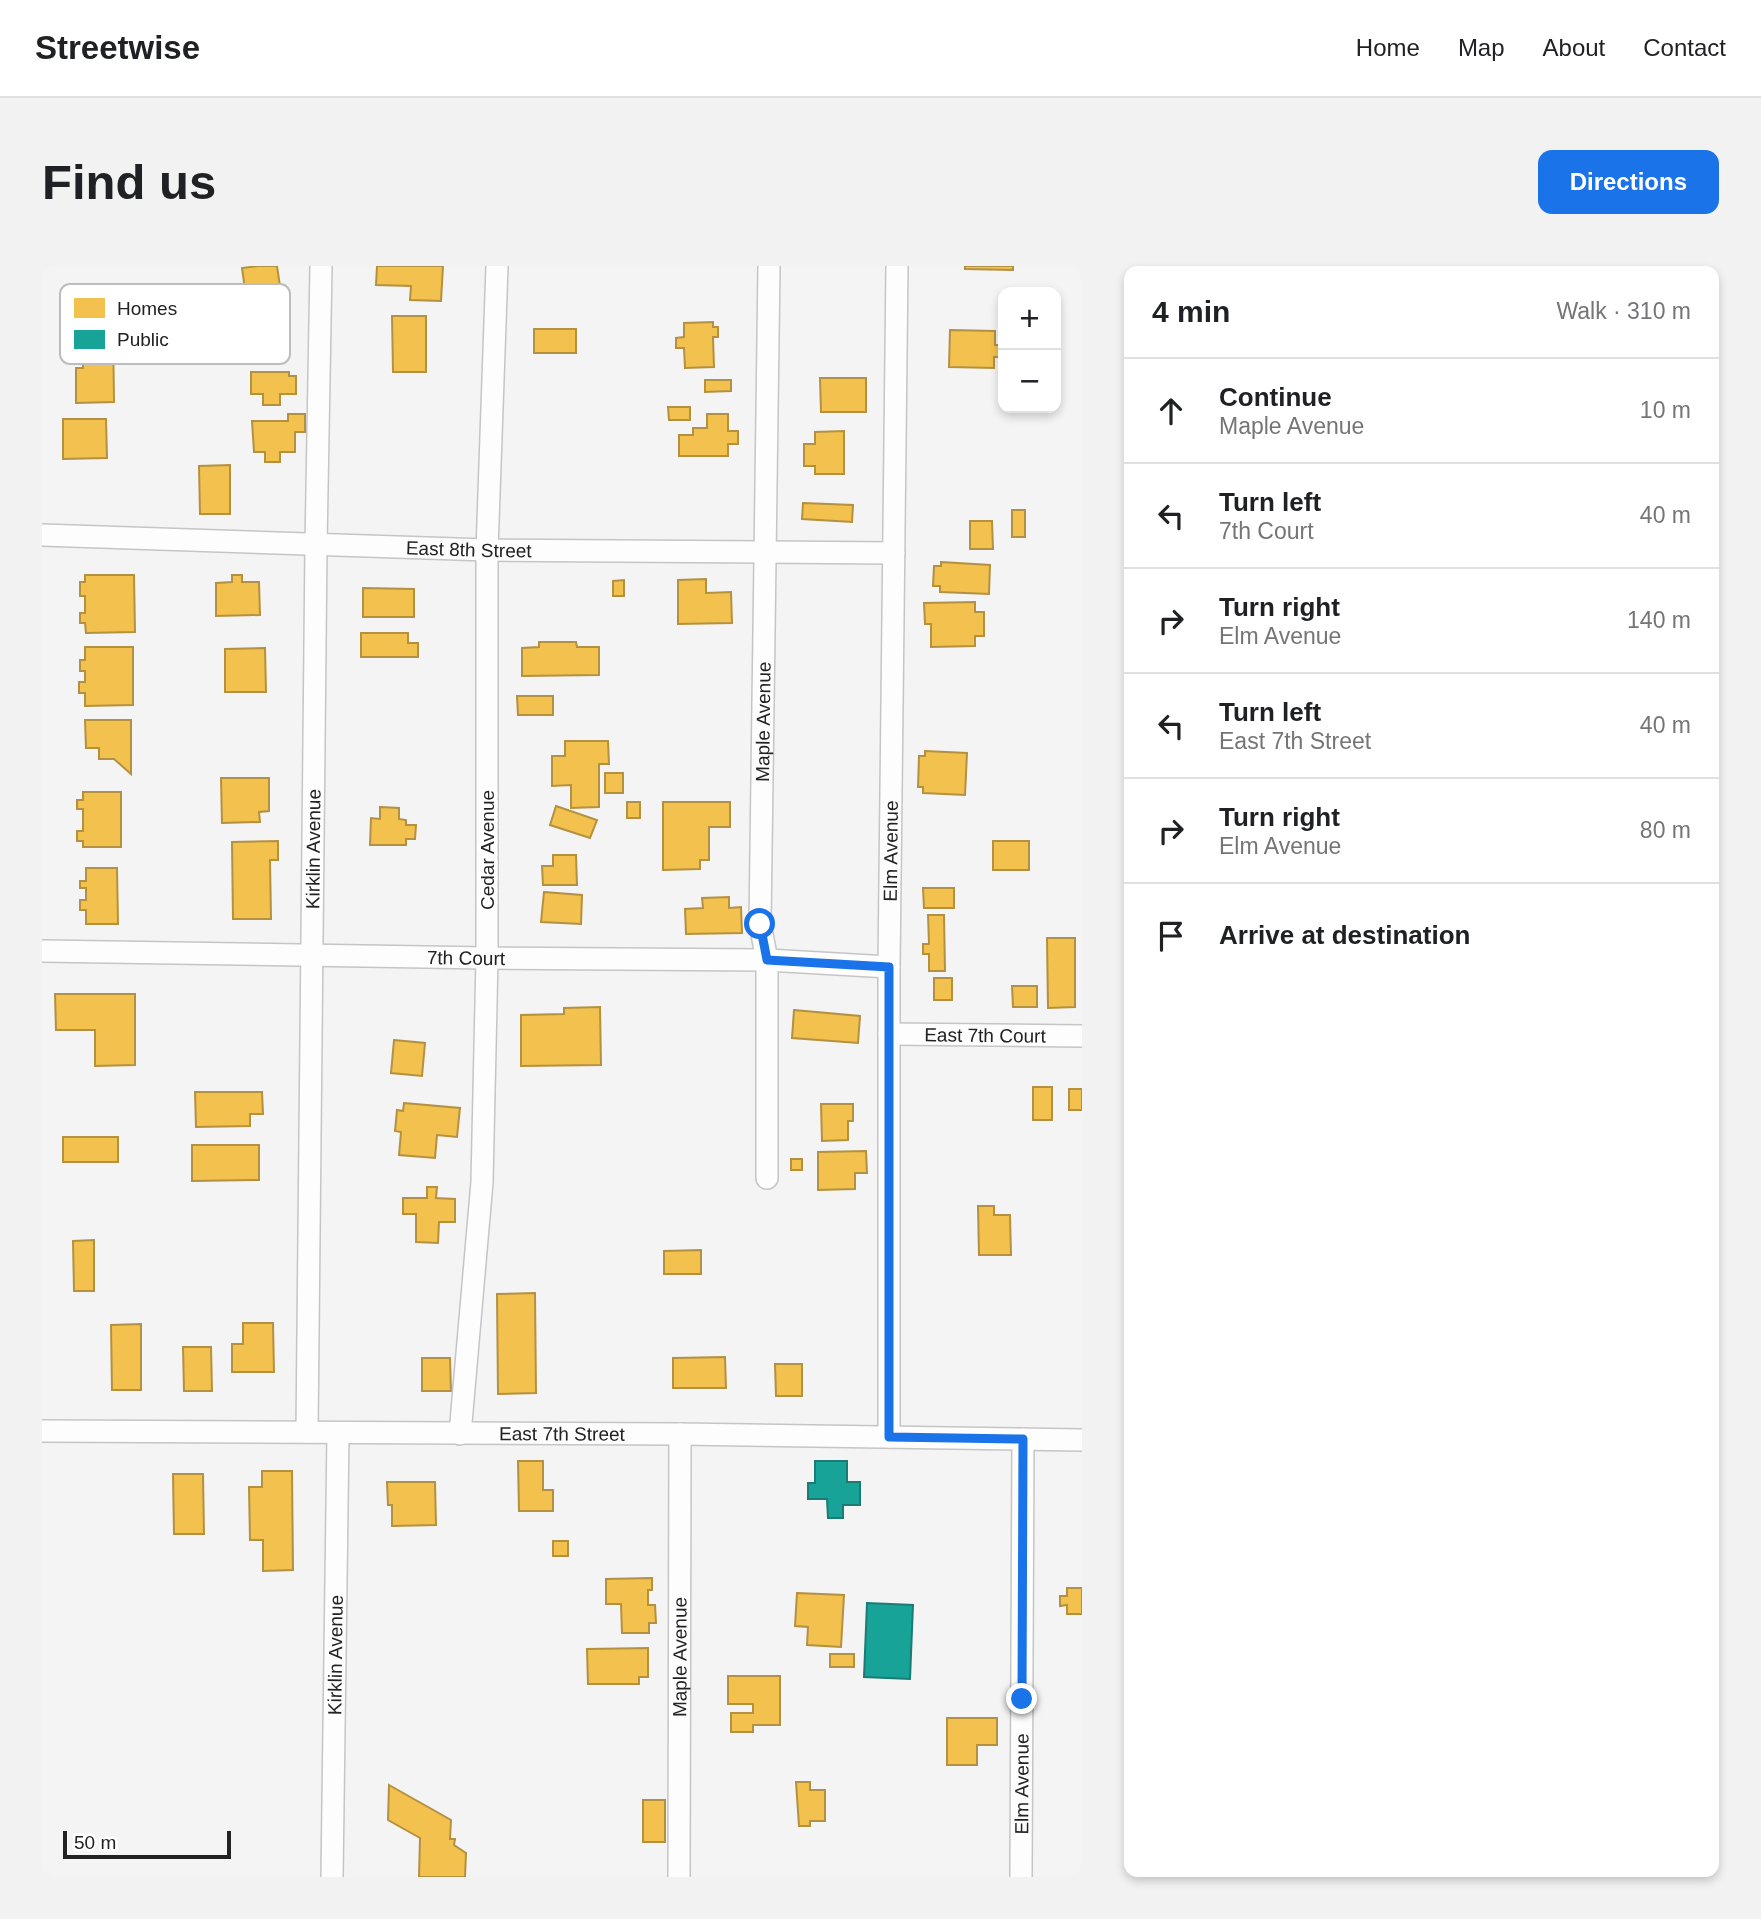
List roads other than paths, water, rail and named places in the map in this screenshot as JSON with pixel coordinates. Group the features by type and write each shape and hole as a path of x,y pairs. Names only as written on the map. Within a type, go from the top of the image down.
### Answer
{"street":[{"name":"Kirklin Avenue","path":"307,1432 321,266"},
{"name":"Cedar Avenue","path":"460,1434 482,1182 487,958 487,550 497,266"},
{"name":"Maple Avenue","path":"767,1178 767,960 760,924 769,266"},
{"name":"Elm Avenue","path":"889,1437 889,967 897,266"},
{"name":"East 8th Street","path":"42,535 487,550 894,553"},
{"name":"7th Court","path":"42,951 767,960 889,967"},
{"name":"East 7th Court","path":"889,1034 1082,1036"},
{"name":"East 7th Street","path":"42,1431 680,1434 1082,1440"},
{"name":"Kirklin Avenue","path":"332,1877 338,1433"},
{"name":"Maple Avenue","path":"679,1877 680,1434"},
{"name":"Elm Avenue","path":"1021,1877 1023,1439"}]}
